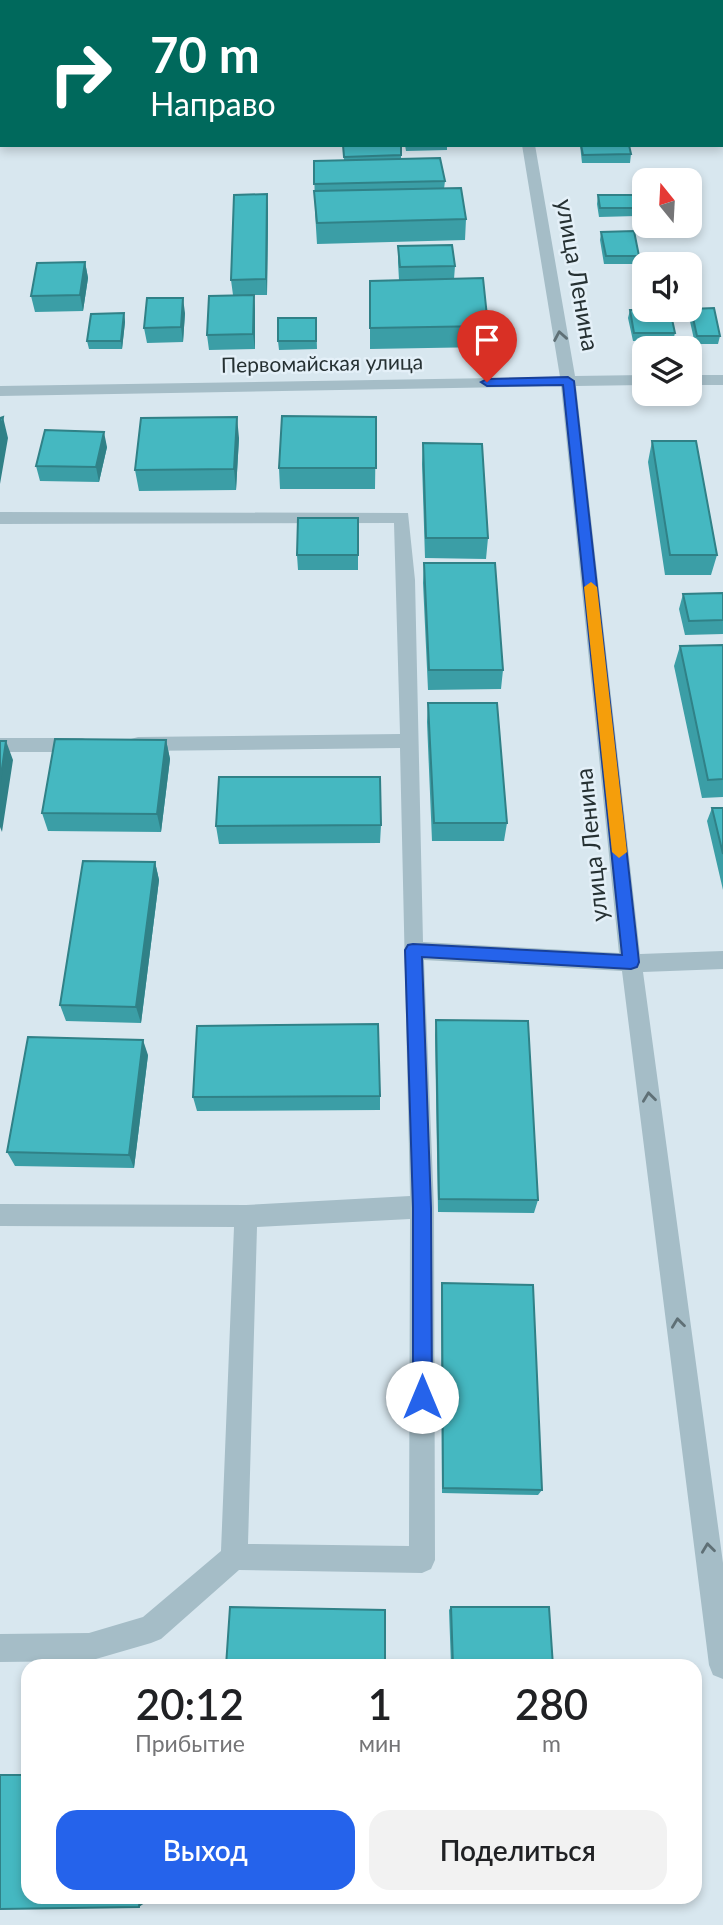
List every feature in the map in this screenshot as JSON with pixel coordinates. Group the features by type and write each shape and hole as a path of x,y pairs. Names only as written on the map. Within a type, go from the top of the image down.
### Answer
{"street":[{"name":"улица Ленина","path":"528,147 568,381 631,962 723,1665"},
{"name":"Первомайская улица","path":"0,391 632,380"},
{"path":"702,380 723,380"},
{"path":"0,518 402,517 422,1208 422,1560 234,1558 151,1629 89,1647 0,1648"},
{"path":"123,744 409,741"},
{"path":"0,745 96,744"},
{"path":"413,950 631,962 723,960"},
{"path":"0,1215 246,1216 422,1208"},
{"path":"234,1558 246,1216"}],"building":[{"path":"343,147 401,147 401,155 344,157"},
{"path":"581,147 629,147 631,154 583,155"},
{"path":"440,158 445,181 314,184 314,161"},
{"path":"461,188 466,219 317,223 314,191"},
{"path":"267,194 266,279 231,280 234,195"},
{"path":"598,195 632,195 632,208 600,208"},
{"path":"632,231 638,252 632,252 632,256 606,256 601,232"},
{"path":"452,245 455,266 400,267 398,246"},
{"path":"85,262 80,295 31,296 37,263"},
{"path":"483,278 488,326 370,328 370,281"},
{"path":"254,295 253,334 207,335 209,296"},
{"path":"147,298 183,298 181,327 144,328"},
{"path":"714,308 720,336 697,336 694,322 702,322 702,309"},
{"path":"124,313 121,341 87,341 91,314"},
{"path":"278,318 316,318 316,341 278,341"},
{"path":"632,322 673,322 675,333 634,333"},
{"path":"282,416 376,417 376,468 279,468"},
{"path":"237,417 234,469 135,470 141,418"},
{"path":"45,430 104,432 96,467 36,466"},
{"path":"652,441 696,441 717,555 670,555"},
{"path":"423,443 482,444 488,538 426,538"},
{"path":"298,518 358,518 358,555 297,555"},
{"path":"424,563 495,563 503,670 429,670"},
{"path":"723,593 723,620 689,621 683,594"},
{"path":"723,645 723,779 708,780 680,646"},
{"path":"428,703 497,703 507,823 434,823"},
{"path":"55,739 166,740 157,814 42,813"},
{"path":"0,741 6,741 0,782"},
{"path":"219,777 380,777 381,825 216,826"},
{"path":"712,808 723,808 723,854"},
{"path":"83,861 155,862 136,1007 60,1005"},
{"path":"436,1020 528,1021 538,1200 439,1199"},
{"path":"378,1024 380,1096 193,1097 197,1026"},
{"path":"28,1037 143,1040 129,1155 7,1152"},
{"path":"442,1283 533,1285 542,1490 443,1488"},
{"path":"230,1607 385,1610 385,1659 226,1659"},
{"path":"451,1607 549,1607 553,1659 453,1659"},
{"path":"0,1775 21,1775 21,1904 139,1904 139,1907 0,1909"}],"slow traffic":[{"path":"591,587 619,852"}],"route":[{"path":"422,1397 422,1208 413,950 631,962 568,381 487,382"}]}
